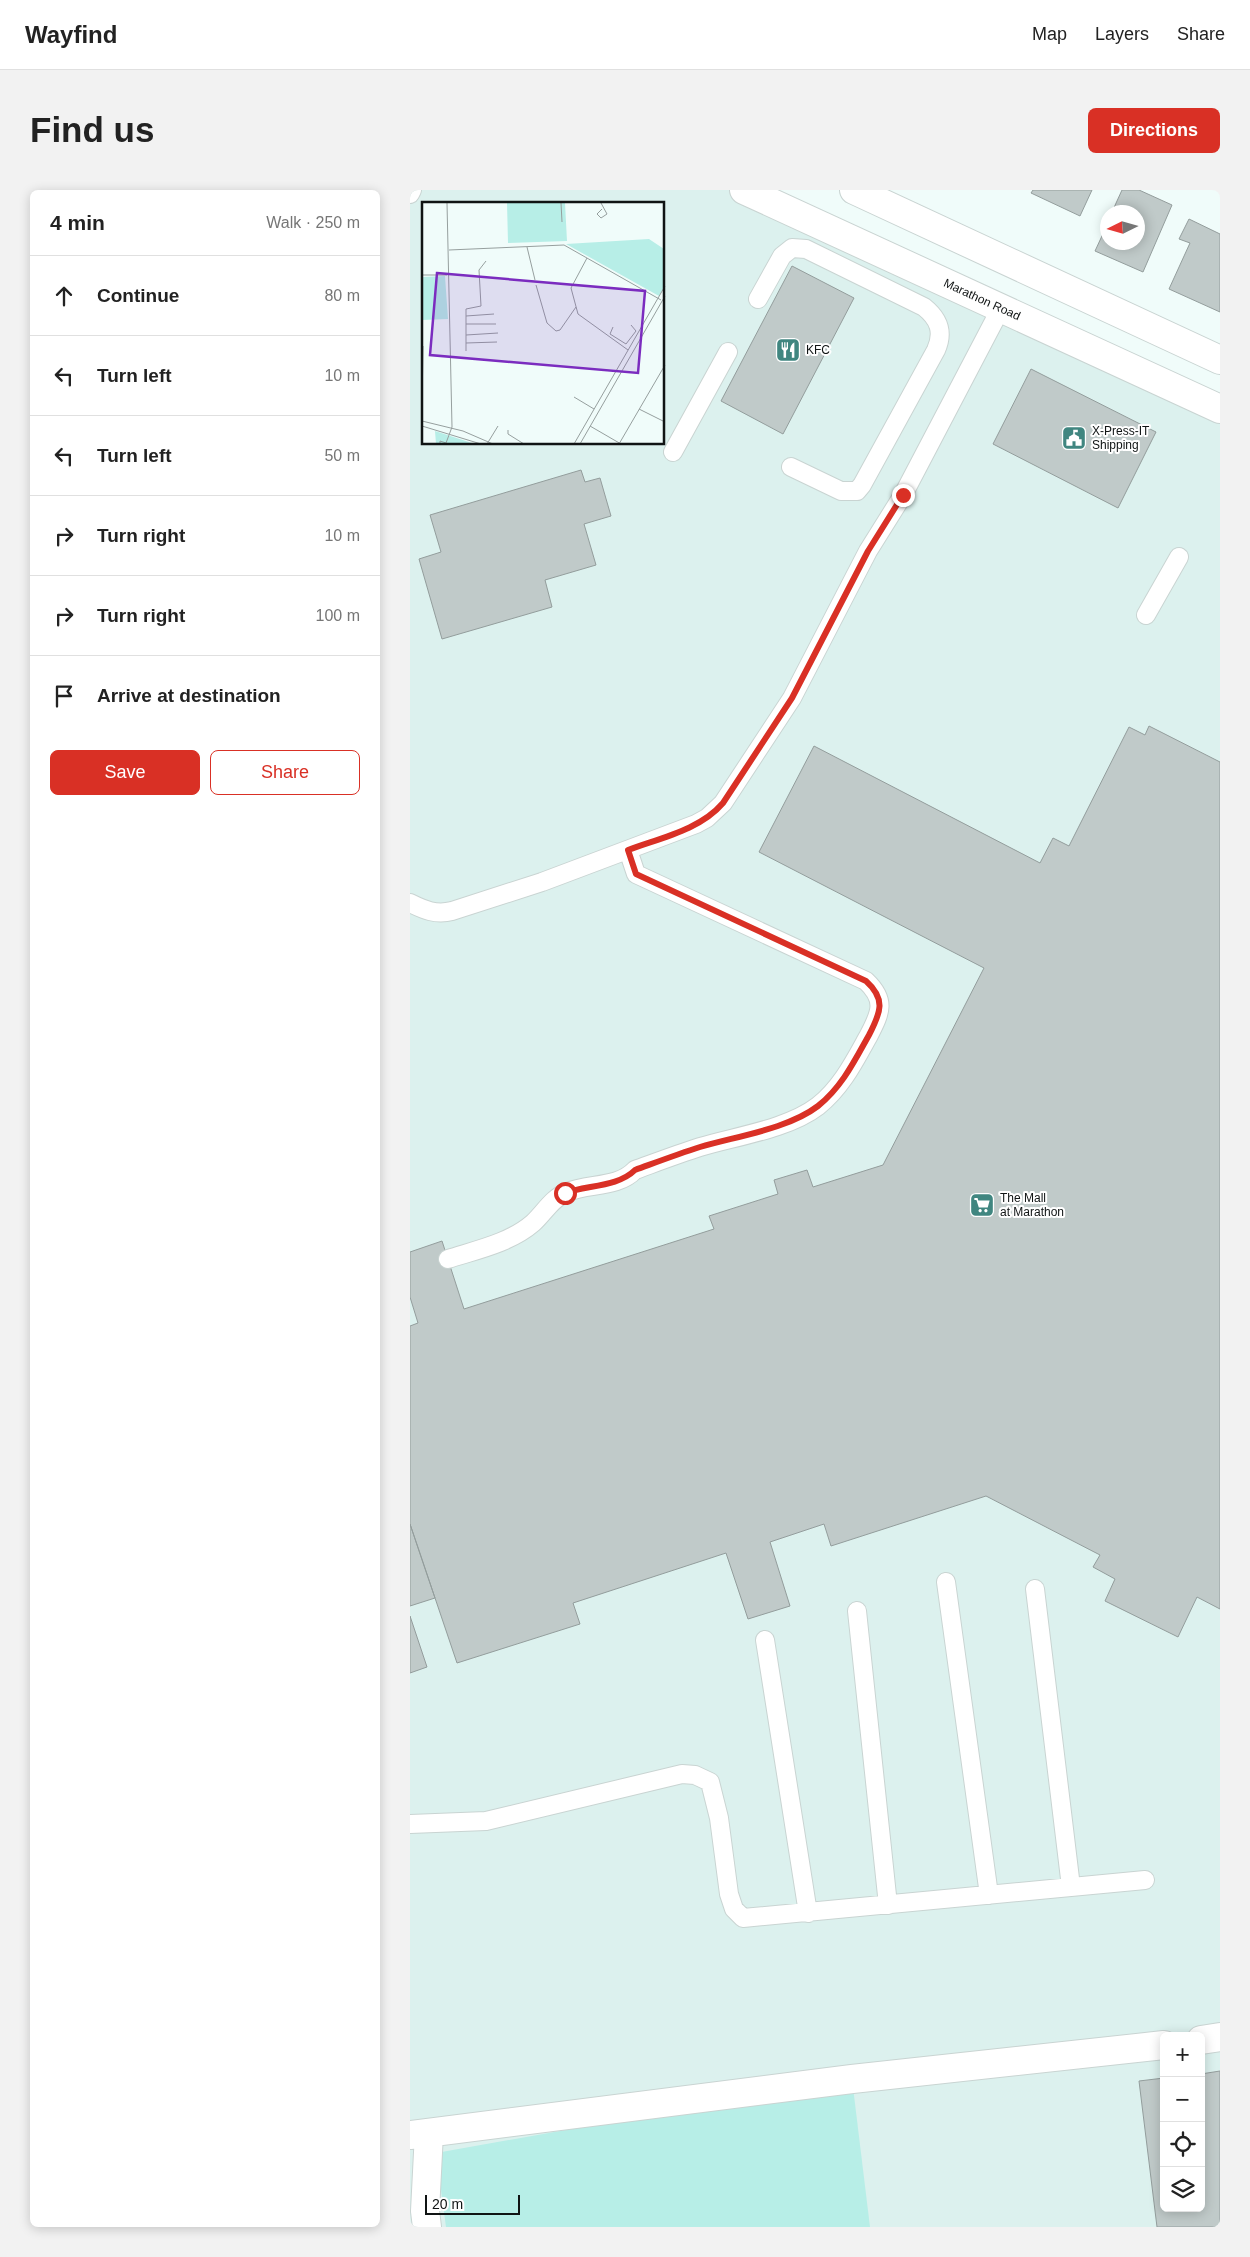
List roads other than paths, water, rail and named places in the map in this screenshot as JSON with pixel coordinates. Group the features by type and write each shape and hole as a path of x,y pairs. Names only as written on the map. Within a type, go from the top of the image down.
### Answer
{"main road":[{"name":"Marathon Road","path":"744,190 1220,408"},
{"path":"854,190 1220,360"},
{"path":"1205,2039 1220,2037"},
{"path":"420,2209 420,2134 852,2079 1160,2045"}],"lane":[{"path":"410,194 412,190"},
{"path":"758,299 782,256 792,248 806,249 924,307 931,313 940,327 940,342 936,350 857,491 841,491 791,467"},
{"path":"410,903 433,912 447,912 542,882 628,850 696,824 717,810 792,698 868,551 903,495 1001,308"},
{"path":"672,452 728,352"},
{"path":"1146,615 1179,557"},
{"path":"448,1259 502,1241 532,1224 556,1199 565,1193 628,1178 635,1170 699,1147 803,1116 819,1105 837,1088 852,1066 875,1024 880,1001 876,990 866,981 636,874 628,850"},
{"path":"946,1582 990,1895"},
{"path":"1035,1589 1071,1887"},
{"path":"857,1611 888,1905"},
{"path":"766,1640 808,1913"},
{"path":"410,1824 486,1821 682,1774 695,1775 710,1782 719,1818 729,1894 734,1909 743,1918 1144,1880"}],"place":[{"name":"KFC","path":"788,350"},
{"name":"X-Press-IT Shipping","path":"1074,438"},
{"name":"The Mall at Marathon","path":"982,1205"}]}
